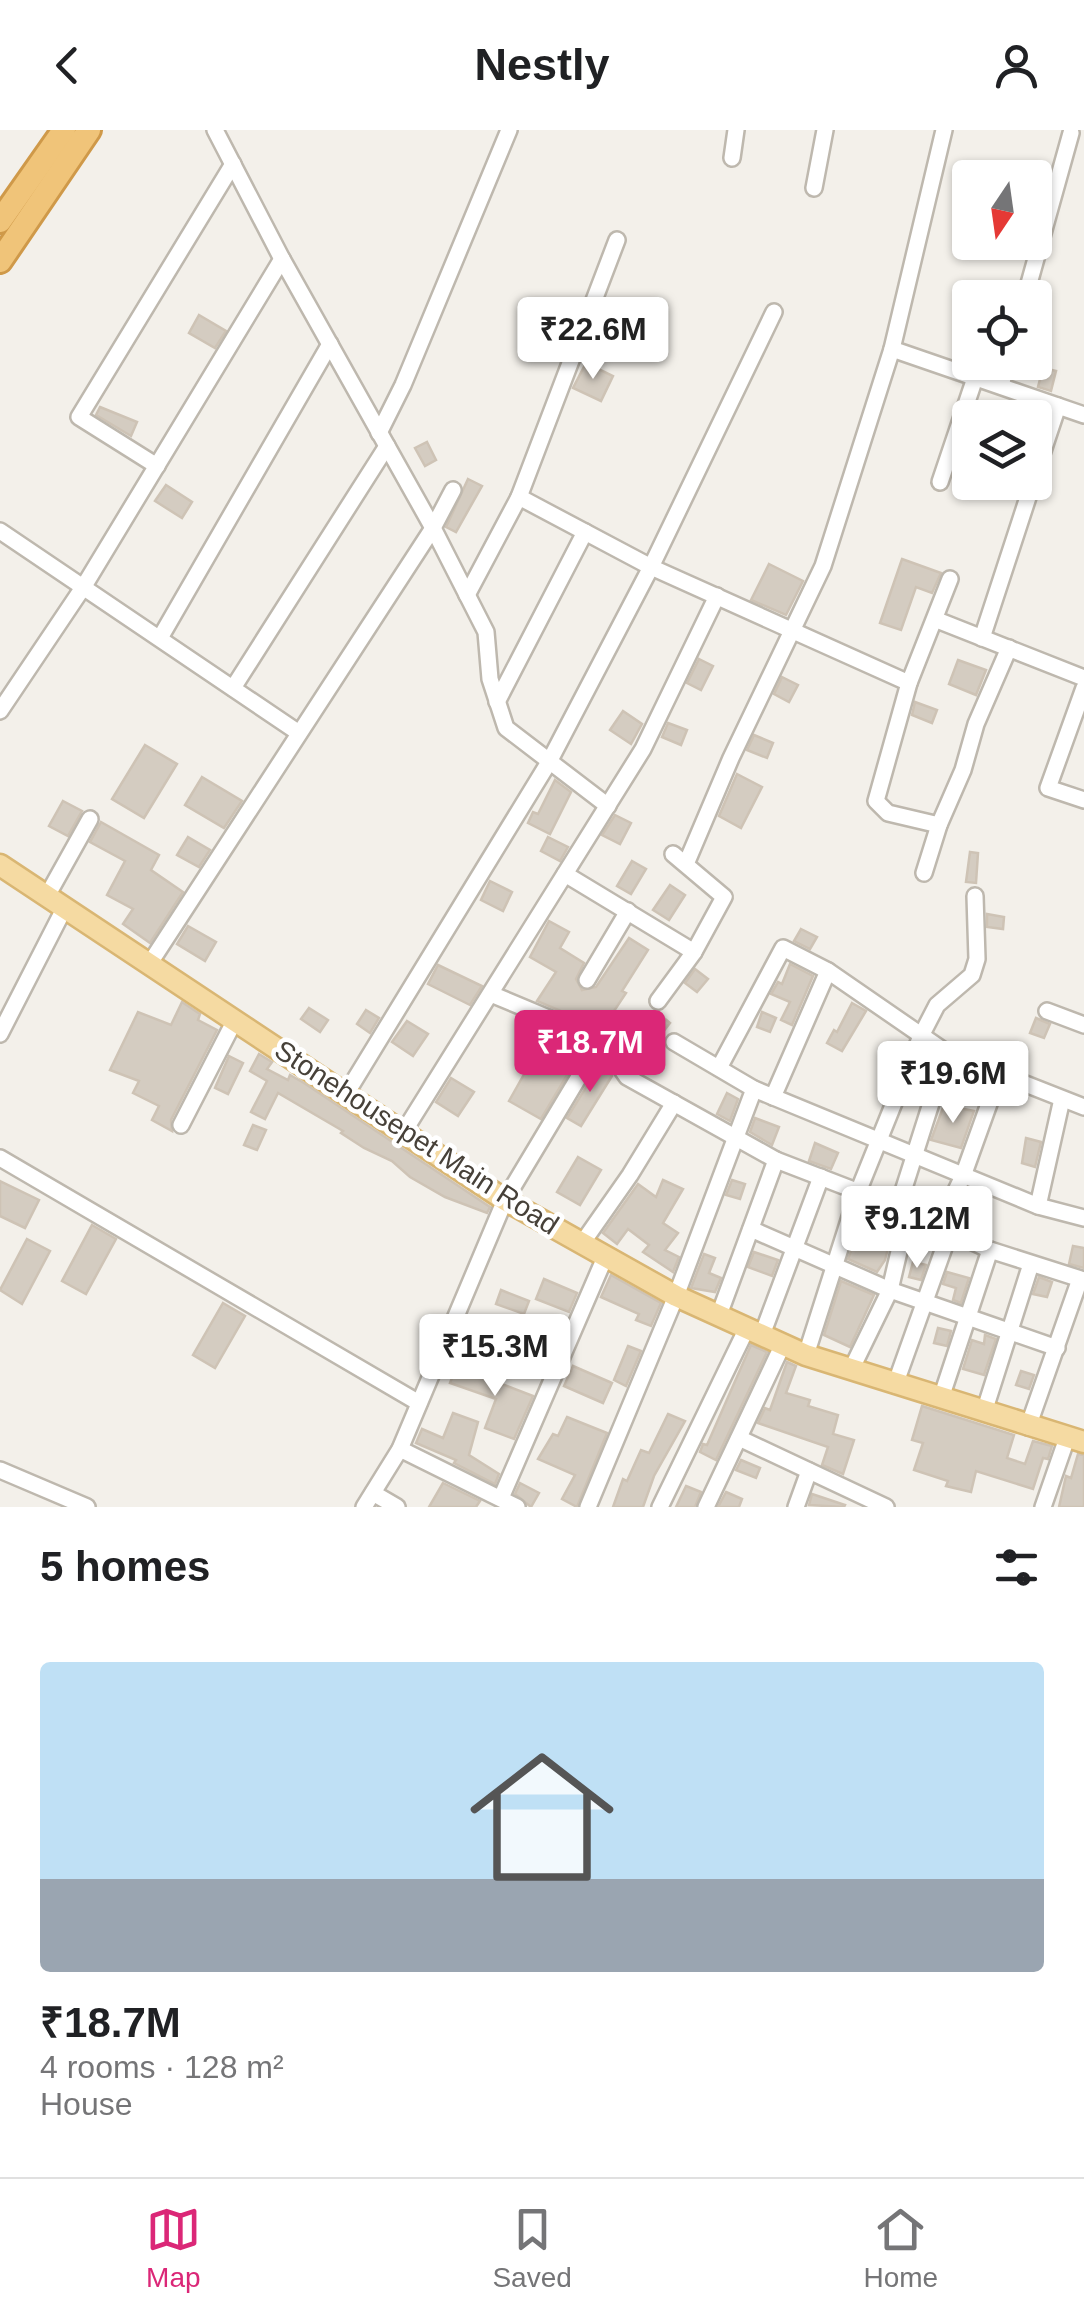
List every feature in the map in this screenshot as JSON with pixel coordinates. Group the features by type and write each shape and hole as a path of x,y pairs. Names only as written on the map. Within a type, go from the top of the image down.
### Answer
{"highway":[{"path":"0,221 64,130"},
{"path":"0,261 89,130"}],"main road":[{"name":"Stonehousepet Main Road","path":"0,865 504,1200 676,1296 806,1355 1076,1440"}],"street":[{"path":"215,130 486,632 490,679 506,728 608,806"},
{"path":"233,688 383,440 508,130"},
{"path":"732,158 736,130"},
{"path":"814,188 825,130"},
{"path":"658,1001 694,952 724,897 679,859 823,566 892,349 944,130"},
{"path":"1030,280 1072,134"},
{"path":"157,466 79,417 233,164"},
{"path":"466,594 519,497 617,240"},
{"path":"0,711 84,586 282,258"},
{"path":"346,1094 548,762 651,567 774,312"},
{"path":"160,638 330,344"},
{"path":"892,349 952,370"},
{"path":"940,482 974,380"},
{"path":"982,380 1084,415"},
{"path":"1001,386 1002,380"},
{"path":"1052,424 1058,406"},
{"path":"150,963 453,490"},
{"path":"519,497 651,567 909,683"},
{"path":"982,638 1027,500"},
{"path":"0,531 299,733"},
{"path":"497,702 585,532"},
{"path":"939,825 888,814 876,802 909,683 950,579"},
{"path":"404,1133 644,749 716,596"},
{"path":"937,620 1084,678"},
{"path":"924,873 976,724 1010,648"},
{"path":"1084,688 1048,788 1084,800"},
{"path":"0,1034 90,819"},
{"path":"566,874 694,952"},
{"path":"806,1355 858,1192 921,1036 936,1005 972,975 977,959 975,896"},
{"path":"587,980 628,911"},
{"path":"719,1068 782,948 828,971 947,1053 1084,1108"},
{"path":"773,1096 828,971"},
{"path":"491,994 601,1040 627,1077 776,1160 903,1210 990,1250 1082,1279 1028,1426"},
{"path":"1047,1011 1084,1025"},
{"path":"182,1125 236,1020"},
{"path":"398,1507 369,1500 400,1448 504,1200 601,1040"},
{"path":"674,1042 754,1089 1038,1206 1084,1218"},
{"path":"851,1370 890,1290 914,1156 947,1053"},
{"path":"895,1384 924,1302 944,1228 998,1076"},
{"path":"588,1507 676,1296 754,1089"},
{"path":"1038,1206 1062,1099"},
{"path":"582,1242 630,1176 674,1104"},
{"path":"0,1158 419,1403"},
{"path":"720,1315 776,1160"},
{"path":"660,1507 755,1332 796,1246 820,1177"},
{"path":"751,1229 890,1290 1057,1348"},
{"path":"941,1398 990,1250"},
{"path":"502,1498 606,1255"},
{"path":"984,1412 1031,1264"},
{"path":"706,1507 783,1344"},
{"path":"739,1438 886,1507"},
{"path":"1043,1507 1076,1440"},
{"path":"400,1448 517,1507"},
{"path":"0,1470 86,1507"},
{"path":"796,1507 809,1471"}],"building":[{"path":"199,315 226,331 215,348 189,333"},
{"path":"586,363 613,376 601,401 573,388"},
{"path":"1052,370 1056,371 1051,391 1038,387 1040,380 1052,380"},
{"path":"100,407 137,422 131,436 96,415"},
{"path":"427,442 436,460 425,466 415,448"},
{"path":"468,479 482,486 456,532 446,527"},
{"path":"166,485 192,502 182,518 155,501"},
{"path":"902,559 941,573 932,593 916,587 901,630 880,623"},
{"path":"769,564 803,581 786,615 751,600"},
{"path":"699,659 713,666 701,690 687,683"},
{"path":"958,660 986,670 976,695 949,684"},
{"path":"782,677 798,685 789,702 774,694"},
{"path":"915,702 937,710 932,723 912,715"},
{"path":"623,711 642,724 631,744 610,730"},
{"path":"668,723 687,730 681,745 662,737"},
{"path":"754,735 773,743 767,758 747,750"},
{"path":"145,745 177,764 144,818 112,799"},
{"path":"737,774 762,787 741,828 719,816"},
{"path":"202,777 242,801 224,828 185,805"},
{"path":"555,780 571,792 550,834 528,823 533,812 538,814"},
{"path":"63,801 82,811 68,836 49,826"},
{"path":"615,815 631,823 620,844 602,835"},
{"path":"101,822 159,855 151,870 183,892 150,943 123,924 133,909 107,895 125,861 90,842"},
{"path":"188,837 210,850 199,867 177,855"},
{"path":"548,837 568,847 560,861 541,851"},
{"path":"970,852 978,853 976,883 966,882"},
{"path":"632,861 646,869 631,894 617,886"},
{"path":"490,881 512,892 503,911 481,900"},
{"path":"670,885 685,895 669,920 653,910"},
{"path":"987,914 1004,917 1003,929 987,927"},
{"path":"549,921 569,932 560,948 584,963 576,979 582,990 596,987 629,938 648,950 612,1014 644,1034 659,1014 670,1023 657,1035 635,1069 608,1031 537,1001 556,972 530,957"},
{"path":"188,926 216,942 205,961 177,944"},
{"path":"801,929 817,937 810,949 794,941"},
{"path":"790,964 813,976 792,1025 781,1020 790,1002 771,994 778,982 782,984"},
{"path":"438,965 482,986 470,1005 428,984"},
{"path":"695,969 708,979 697,992 685,983"},
{"path":"182,1002 200,1014 198,1020 217,1030 171,1120 172,1131 152,1120 159,1106 133,1093 139,1081 110,1070 138,1012 171,1025"},
{"path":"852,1003 866,1011 842,1051 827,1043"},
{"path":"309,1008 328,1020 320,1032 301,1019"},
{"path":"366,1010 379,1018 370,1033 357,1024"},
{"path":"762,1012 776,1018 770,1032 757,1027"},
{"path":"1036,1018 1050,1024 1044,1038 1030,1033"},
{"path":"407,1021 428,1034 413,1056 392,1042"},
{"path":"549,1030 585,1045 541,1119 509,1101"},
{"path":"888,1048 902,1054 894,1072 880,1065"},
{"path":"259,1054 272,1062 267,1069 304,1083 490,1207 487,1213 445,1197 410,1177 392,1161 364,1148 343,1131 278,1093 265,1119 251,1112 267,1081 250,1071"},
{"path":"229,1056 243,1063 228,1094 215,1088"},
{"path":"602,1061 612,1076 581,1126 567,1118"},
{"path":"451,1078 474,1092 458,1116 436,1102"},
{"path":"727,1093 738,1099 730,1121 717,1114"},
{"path":"944,1105 974,1111 961,1148 931,1140"},
{"path":"755,1118 779,1127 772,1145 750,1132"},
{"path":"253,1125 266,1130 257,1150 244,1145"},
{"path":"1026,1138 1041,1142 1035,1167 1022,1163"},
{"path":"815,1143 838,1153 831,1169 809,1161"},
{"path":"578,1157 601,1170 580,1205 557,1192"},
{"path":"663,1180 683,1189 663,1223 678,1233 665,1250 679,1257 673,1272 643,1252 649,1245 628,1229 617,1244 603,1233 638,1184 656,1197"},
{"path":"732,1180 745,1184 740,1199 726,1195"},
{"path":"0,1181 39,1200 25,1228 0,1216"},
{"path":"978,1213 990,1216 986,1232 974,1229"},
{"path":"92,1225 116,1239 86,1294 62,1281"},
{"path":"876,1229 892,1233 885,1260 877,1272 848,1259 854,1243 870,1249"},
{"path":"27,1239 50,1251 22,1304 0,1290"},
{"path":"1073,1246 1084,1248 1084,1268 1069,1264"},
{"path":"754,1252 778,1260 772,1276 748,1267"},
{"path":"704,1254 715,1258 709,1273 721,1278 715,1292 691,1288"},
{"path":"913,1262 926,1265 921,1280 909,1277"},
{"path":"947,1272 969,1278 961,1303 953,1300 956,1288 943,1284"},
{"path":"611,1275 661,1303 651,1326 636,1320 639,1314 601,1297"},
{"path":"1039,1277 1052,1282 1047,1297 1033,1294"},
{"path":"544,1279 577,1293 569,1312 536,1299"},
{"path":"841,1281 874,1295 850,1347 824,1335"},
{"path":"501,1290 529,1301 524,1314 496,1304"},
{"path":"223,1303 245,1316 215,1368 193,1355"},
{"path":"938,1328 951,1331 947,1346 934,1343"},
{"path":"985,1335 996,1339 984,1375 963,1369 972,1340 984,1344"},
{"path":"513,1338 551,1353 541,1377 504,1362"},
{"path":"751,1345 767,1352 716,1460 700,1452 703,1444 707,1445"},
{"path":"628,1346 641,1351 626,1386 614,1380"},
{"path":"458,1362 501,1377 499,1383 533,1396 514,1439 485,1428 496,1399 450,1383"},
{"path":"787,1362 796,1366 786,1393 810,1400 808,1406 838,1415 833,1434 854,1440 843,1474 822,1465 828,1447 758,1423 765,1408 770,1410"},
{"path":"573,1366 612,1383 603,1403 564,1386"},
{"path":"1021,1371 1034,1375 1029,1389 1016,1385"},
{"path":"922,1406 1014,1435 1007,1458 1025,1464 1033,1441 1052,1446 1048,1459 1043,1458 1033,1489 976,1471 971,1492 946,1486 948,1481 914,1470 923,1443 912,1440"},
{"path":"453,1413 478,1422 469,1455 499,1474 495,1484 454,1463 456,1460 416,1443 422,1429 443,1438"},
{"path":"668,1414 685,1421 654,1476 643,1507 613,1507 623,1479 627,1481 641,1450 649,1453"},
{"path":"567,1417 607,1433 577,1507 562,1499 575,1475 538,1459 553,1434 558,1436"},
{"path":"1078,1454 1084,1455 1084,1507 1059,1507 1066,1476 1071,1478"},
{"path":"741,1460 760,1468 756,1478 736,1470"},
{"path":"443,1483 480,1501 476,1507 429,1507"},
{"path":"520,1483 539,1493 531,1507 515,1494"},
{"path":"686,1486 701,1492 695,1507 676,1507"},
{"path":"726,1492 742,1499 739,1507 718,1507"},
{"path":"812,1494 845,1505 809,1505"}]}
